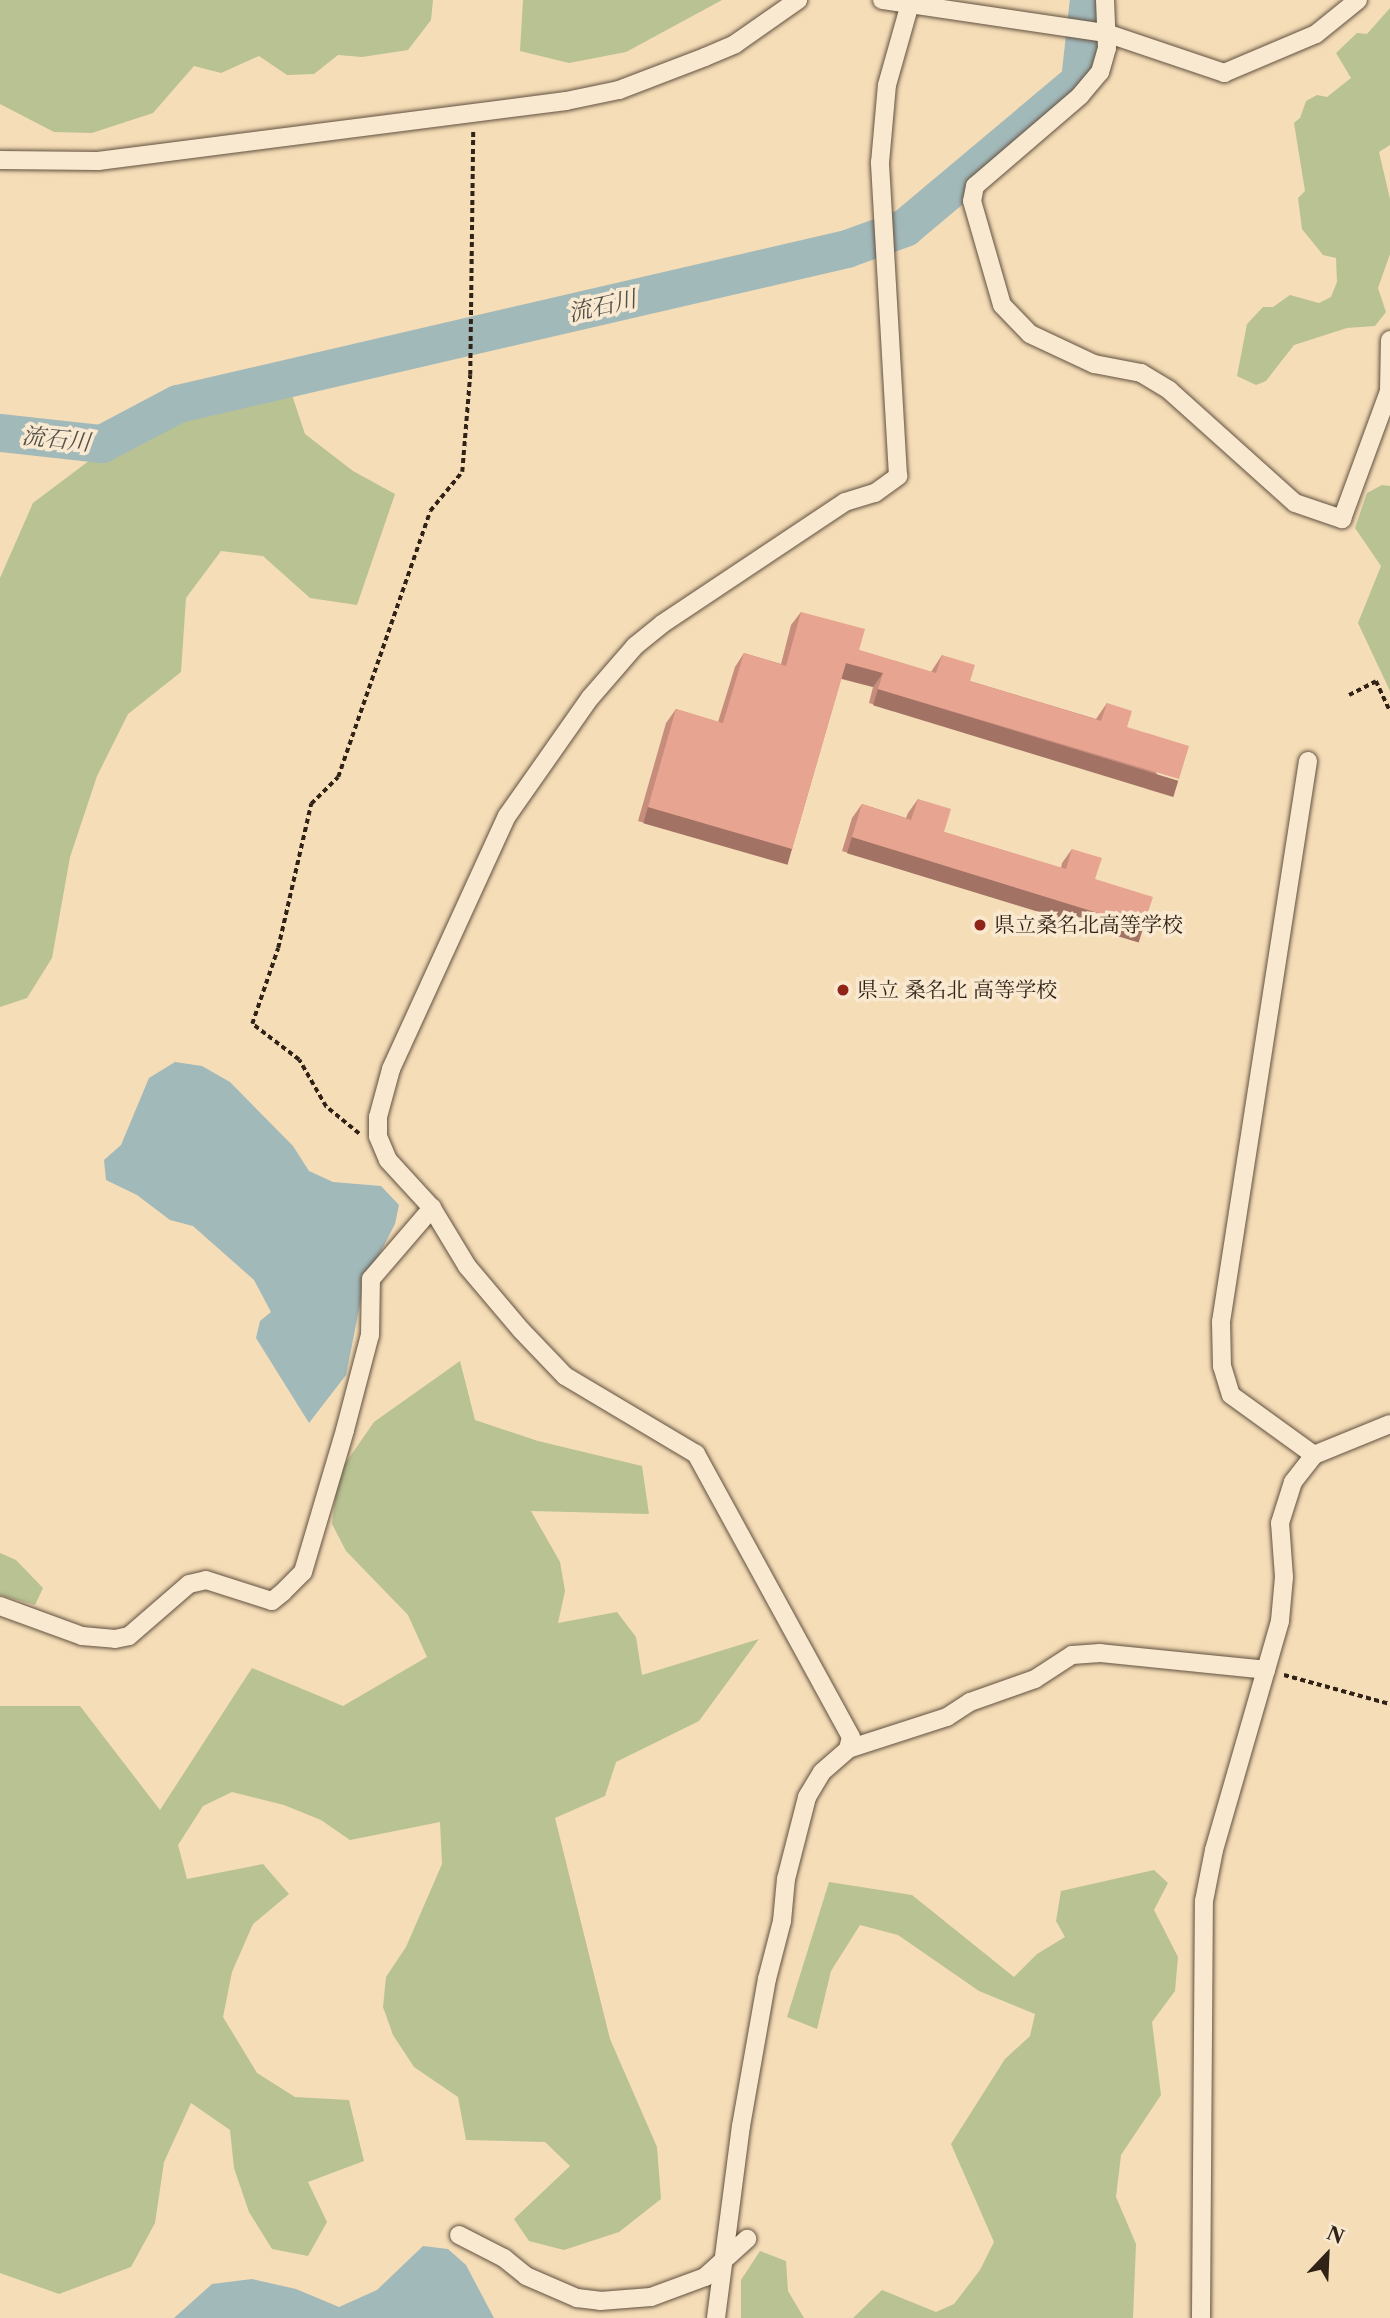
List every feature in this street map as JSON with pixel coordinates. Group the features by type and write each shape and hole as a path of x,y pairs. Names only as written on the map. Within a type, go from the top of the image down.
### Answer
{"street":[{"path":"0,160 98,160 566,101 654,78 735,44 798,0"},
{"path":"882,0 911,2 1106,33 1224,72 1315,34 1358,0"},
{"path":"1105,0 1107,48 1100,72 1080,96 975,186 972,201 1002,305 1030,334 1094,364 1141,373 1169,390 1295,503 1342,519 1389,391 1390,340"},
{"path":"848,1749 851,1737 845,1722 696,1454 565,1376 467,1266 432,1208 388,1160 378,1136 381,1097 391,1069 507,817 590,698 635,646 662,624 845,502 875,493 898,476 886,225 880,163 887,85 911,2"},
{"path":"1308,761 1221,1322 1222,1366 1231,1395 1314,1455"},
{"path":"0,1606 82,1636 115,1639 129,1636 189,1584 206,1580 272,1601 283,1592 303,1572 345,1430 370,1335 371,1279 432,1208"},
{"path":"1201,2318 1204,1900 1214,1850 1282,1610 1284,1577 1280,1523 1293,1482 1314,1455 1390,1424"},
{"path":"716,2318 741,2126 797,1831 807,1797 822,1772 848,1749 947,1717 982,1697 1035,1679 1072,1655 1100,1653 1266,1670"},
{"path":"459,2235 504,2258 526,2276 577,2298 600,2301 651,2297 705,2277 747,2239"}],"path":[{"path":"378,1136 363,1137 326,1107 299,1060 251,1024 278,948 311,804 338,778 430,511 462,472 470,375 473,113"},
{"path":"1349,695 1376,681 1390,711"},
{"path":"1266,1670 1390,1704"}],"green space":[{"path":"0,0 433,0 431,20 408,50 362,57 338,55 314,74 287,75 259,56 221,73 194,66 153,113 92,133 54,132 0,104"},
{"path":"523,0 722,0 626,52 569,63 520,51"},
{"path":"1390,8 1390,145 1379,152 1390,199 1390,254 1378,288 1386,312 1375,326 1347,328 1294,345 1266,381 1256,385 1237,376 1247,324 1263,307 1273,307 1290,295 1319,303 1331,297 1337,282 1336,258 1323,255 1302,229 1298,198 1305,191 1294,123 1300,118 1306,101 1317,95 1327,97 1351,78 1336,53 1357,33 1367,34"},
{"path":"263,393 292,395 305,434 353,471 395,494 357,605 310,598 263,556 221,551 186,598 181,672 128,714 97,776 70,857 52,958 27,998 0,1007 0,578 33,503 102,451 183,409"},
{"path":"1382,485 1390,486 1390,691 1358,623 1381,566 1355,528 1367,493"},
{"path":"460,1361 475,1420 538,1441 642,1466 649,1514 531,1511 560,1562 565,1591 558,1623 617,1612 636,1637 642,1675 759,1639 699,1721 616,1762 605,1796 555,1818 610,2039 657,2147 661,2199 619,2232 564,2250 529,2241 514,2219 570,2166 545,2142 466,2140 458,2097 414,2067 393,2035 383,2007 386,1977 406,1947 442,1864 440,1822 350,1840 321,1820 284,1805 232,1792 203,1806 178,1845 187,1879 263,1864 289,1894 253,1924 232,1972 223,2017 257,2073 295,2097 349,2100 364,2161 308,2182 327,2222 308,2256 272,2249 249,2212 234,2168 230,2130 191,2103 164,2162 155,2223 131,2267 59,2294 0,2273 0,1706 80,1706 160,1810 252,1668 343,1706 427,1657 408,1615 346,1551 332,1524 338,1474 374,1422"},
{"path":"0,1553 16,1560 43,1588 35,1605 0,1595"},
{"path":"1154,1870 1168,1883 1154,1910 1178,1957 1175,1991 1152,2022 1161,2095 1121,2155 1116,2197 1136,2244 1133,2318 853,2318 882,2290 936,2312 954,2304 980,2270 994,2242 951,2144 1005,2059 1030,2036 1035,2014 979,1991 898,1935 860,1925 831,1971 817,2029 787,2017 829,1882 912,1895 1014,1977 1037,1954 1065,1937 1056,1921 1061,1891"},
{"path":"760,2251 786,2261 788,2291 804,2318 741,2318 741,2280"}],"water":[{"path":"175,1062 202,1066 230,1082 293,1146 309,1171 333,1182 381,1186 399,1205 395,1224 364,1284 346,1375 309,1423 256,1338 260,1321 271,1312 254,1280 193,1226 170,1220 137,1195 106,1180 104,1160 121,1145 149,1078"},
{"path":"423,2246 448,2249 466,2265 494,2318 174,2318 212,2284 252,2279 296,2289 339,2307 377,2290"}],"building":[{"path":"801,612 865,629 859,650 936,673 942,655 975,665 970,681 1101,721 1107,703 1132,711 1127,727 1189,746 1179,779 878,689 883,673 846,663 792,849 648,807 676,709 723,723 744,653 786,666"},
{"path":"918,799 951,809 944,832 1066,869 1072,849 1102,858 1095,879 1153,897 1143,927 852,837 862,804 911,820"}],"waterway":[{"name":"流石川","path":"0,433 102,444 178,404 847,249 905,228 1080,81 1089,0"}],"place":[{"name":"県立桑名北高等学校","path":"980,925"},
{"name":"県立 桑名北 高等学校","path":"843,990"}]}
